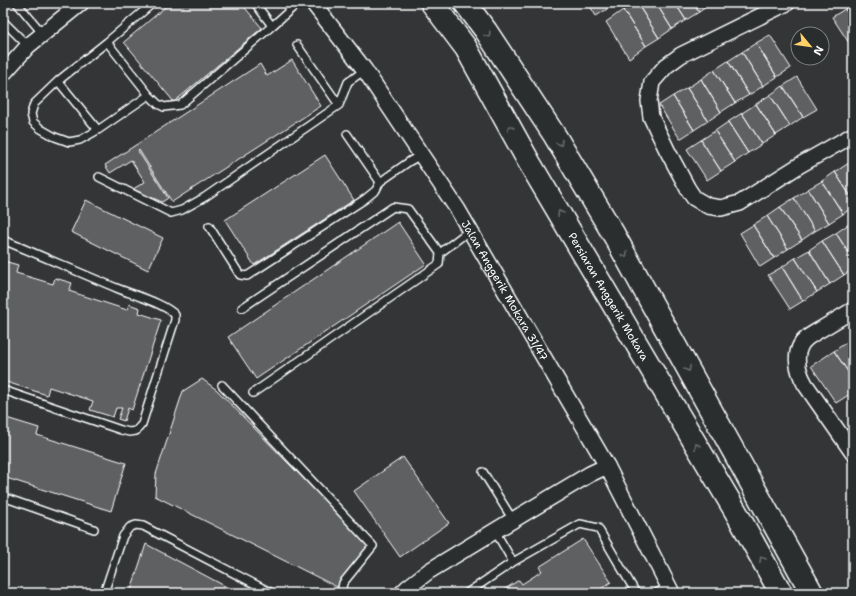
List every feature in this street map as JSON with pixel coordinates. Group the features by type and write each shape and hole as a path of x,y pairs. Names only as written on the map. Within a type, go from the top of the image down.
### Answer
{"main road":[{"name":"Persiaran Anggerik Mokara","path":"432,3 466,48 529,162 736,512 781,593"},
{"path":"465,3 555,136 614,235 812,593"}],"street":[{"name":"Jalan Anggerik Mokara 31/47","path":"313,3 365,70 470,230 607,466 665,591"},
{"path":"787,3 681,55 666,66 652,82 649,102 651,116 667,150 694,198 708,206 720,208 740,203 800,165 853,135"},
{"path":"3,74 28,46 75,5"},
{"path":"853,310 806,339 798,354 798,368 805,384 853,453"},
{"path":"402,593 429,571 590,474 607,466"}],"lane":[{"path":"17,3 43,34"},
{"path":"149,95 98,130 80,140 69,142 55,137 41,129 33,122 31,114 34,104 58,81 153,3"},
{"path":"255,3 272,26"},
{"path":"107,42 149,95 158,104 164,107 180,105 298,3"},
{"path":"3,21 28,46"},
{"path":"297,45 339,105"},
{"path":"99,177 171,213 182,210 205,197 339,105 348,82 365,70"},
{"path":"58,81 98,130"},
{"path":"348,134 380,182"},
{"path":"209,226 240,275 247,276 365,199 376,190 380,182 421,155"},
{"path":"242,308 393,207 408,208 440,253 439,264 253,393"},
{"path":"440,253 470,230"},
{"path":"3,240 160,305 172,311 175,315 175,320 142,424 136,431 129,432 121,430 3,390"},
{"path":"222,385 373,546 343,583 341,593"},
{"path":"483,472 513,520"},
{"path":"3,497 94,529"},
{"path":"468,593 513,562 580,524 598,528 636,593"},
{"path":"104,593 123,536 130,527 136,525 143,526 272,593"},
{"path":"495,531 513,562"}],"building":[{"path":"170,3 241,3 262,28 174,102 124,42"},
{"path":"588,3 617,3 596,16"},
{"path":"634,3 637,3 659,38 646,46 623,10"},
{"path":"637,3 656,3 672,29 659,38"},
{"path":"656,3 675,3 686,20 672,29"},
{"path":"675,3 693,3 699,12 686,20"},
{"path":"693,3 712,3 699,12"},
{"path":"853,3 853,21 845,9"},
{"path":"845,9 853,21 853,49 832,17"},
{"path":"623,10 646,46 629,58 606,22"},
{"path":"770,35 791,68 777,77 756,43"},
{"path":"756,43 777,77 763,86 742,52"},
{"path":"742,52 763,86 749,95 728,61"},
{"path":"292,60 321,106 172,202 139,150 138,151 168,198 162,202 133,189 145,182 131,160 110,173 105,165 260,64 267,76"},
{"path":"728,61 749,95 735,103 714,70"},
{"path":"714,70 735,103 721,112 701,79"},
{"path":"797,77 817,109 803,117 783,86"},
{"path":"701,79 721,112 708,121 687,88"},
{"path":"783,86 803,117 790,126 770,95"},
{"path":"687,88 708,121 694,130 673,96"},
{"path":"770,95 790,126 776,135 756,104"},
{"path":"673,96 694,130 680,139 659,105"},
{"path":"756,104 776,135 762,144 742,113"},
{"path":"742,113 762,144 748,153 728,122"},
{"path":"728,122 748,153 735,162 715,131"},
{"path":"715,131 735,162 721,171 701,140"},
{"path":"701,140 721,171 707,180 687,149"},
{"path":"325,155 354,200 254,265 225,220"},
{"path":"849,163 853,169 853,200 835,172"},
{"path":"835,172 853,200 853,207 843,214 822,181"},
{"path":"822,181 843,214 829,223 808,189"},
{"path":"808,189 829,223 815,231 794,198"},
{"path":"794,198 815,231 802,240 780,207"},
{"path":"86,200 163,238 148,270 71,232"},
{"path":"780,207 802,240 788,249 767,216"},
{"path":"767,216 788,249 774,258 753,225"},
{"path":"398,222 426,264 256,379 228,337"},
{"path":"849,224 853,230 853,260 836,233"},
{"path":"753,225 774,258 760,267 740,233"},
{"path":"836,233 853,260 853,269 844,275 822,241"},
{"path":"822,241 844,275 830,284 809,250"},
{"path":"809,250 830,284 817,292 795,258"},
{"path":"795,258 817,292 803,301 782,267"},
{"path":"4,261 18,265 16,273 53,284 55,278 72,283 69,291 127,310 129,304 140,308 139,313 161,320 132,410 128,408 124,421 118,419 122,408 116,408 113,417 90,410 93,401 49,387 47,395 3,381"},
{"path":"782,267 803,301 790,309 768,275"},
{"path":"847,342 853,351 853,379 834,351"},
{"path":"834,351 853,379 853,392 836,403 811,366"},
{"path":"202,379 217,390 369,546 337,587 155,496 156,474 183,391"},
{"path":"3,417 39,428 37,435 126,463 111,511 3,477"},
{"path":"403,457 449,523 400,557 354,491"},
{"path":"583,539 611,582 595,593 499,593 519,580 522,584 542,571 539,567"},
{"path":"146,544 238,593 130,593"}]}
